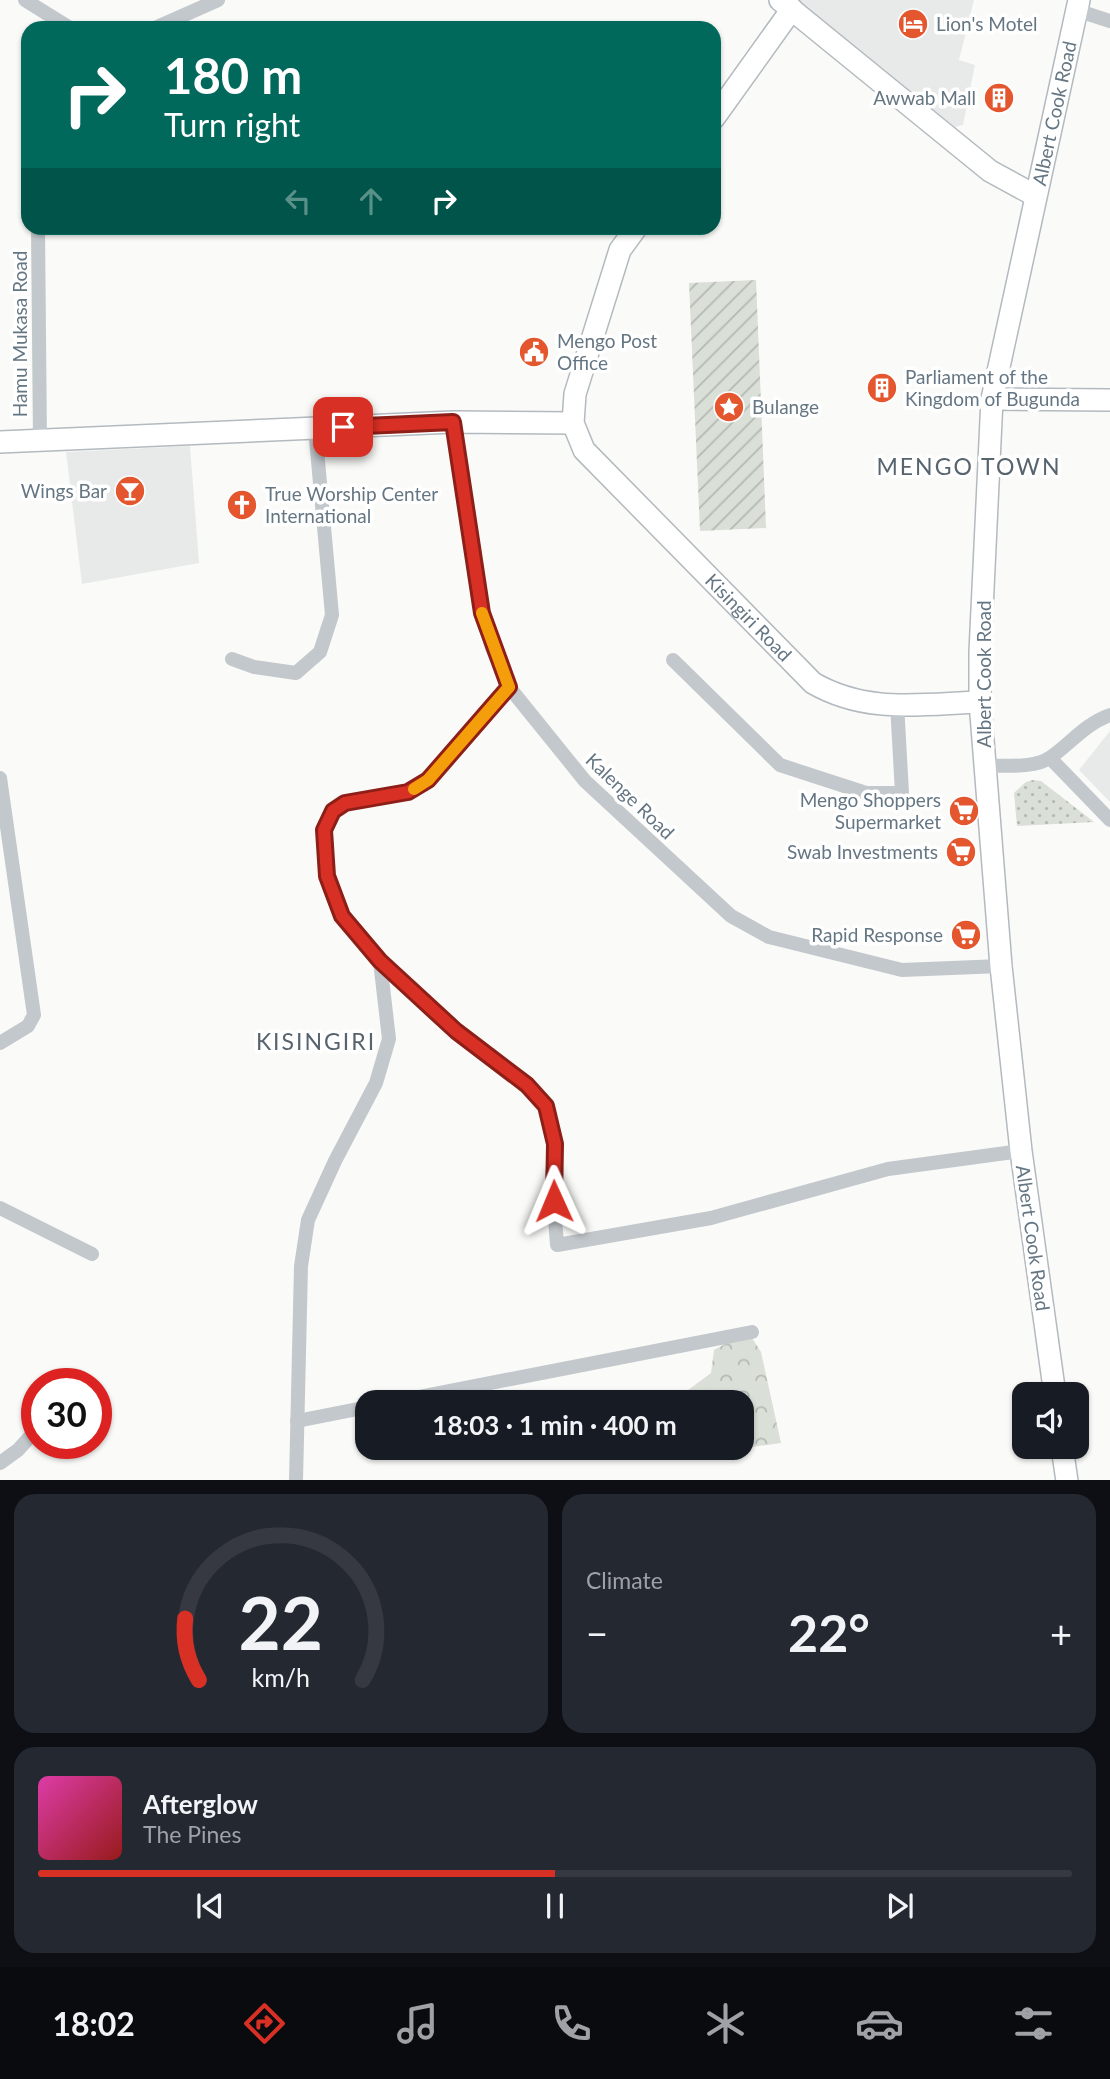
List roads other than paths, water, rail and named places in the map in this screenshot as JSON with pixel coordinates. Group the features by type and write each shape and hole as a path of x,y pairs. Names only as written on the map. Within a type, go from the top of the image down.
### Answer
{"main road":[{"path":"721,107 786,4 990,171 1034,195"},
{"name":"Albert Cook Road","path":"1053,1382 1021,1151 1001,966 980,702 992,399 1034,195 1078,5"},
{"path":"0,442 453,422 573,423 575,394 620,250 631,235"},
{"path":"992,399 1110,400"},
{"name":"Kisingiri Road","path":"573,423 584,450 597,466 813,683 837,697 866,704 980,702"},
{"path":"1064,1459 1067,1480"}],"street":[{"path":"25,0 59,21"},
{"path":"171,21 218,0"},
{"path":"1078,5 1110,21"},
{"name":"Hamu Mukasa Road","path":"38,235 40,441"},
{"name":"Kalenge Road","path":"453,422 482,613 509,687 584,781 731,916 769,936 902,970 1001,966"},
{"path":"232,659 254,667 296,673 320,652 332,615 315,428"},
{"path":"673,660 780,765 866,793 902,793 897,704"},
{"path":"509,687 428,780 408,792 345,803 327,819 324,830 327,876 342,916 380,961 456,1031 527,1085 546,1106 555,1144 552,1180 557,1245 711,1218 888,1169 1021,1151"},
{"path":"985,766 1036,763 1050,758 1074,735 1110,715"},
{"path":"1050,758 1110,820"},
{"path":"0,778 34,1015 28,1026 0,1043"},
{"path":"296,1480 303,1242 316,1199 360,1116 384,1062 389,1039 389,1017 380,961"},
{"path":"0,1208 92,1254"},
{"path":"455,1390 752,1332"},
{"path":"297,1421 355,1410"},
{"path":"0,1462 21,1447"}],"place":[{"name":"Lion's Motel","path":"913,24"},
{"name":"Awwab Mall","path":"999,98"},
{"name":"Mengo Post Office","path":"534,352"},
{"name":"Parliament of the Kingdom of Bugunda","path":"882,388"},
{"name":"Bulange","path":"729,407"},
{"name":"Wings Bar","path":"130,491"},
{"name":"True Worship Center International","path":"242,505"},
{"name":"Mengo Shoppers Supermarket","path":"964,811"},
{"name":"Swab Investments","path":"961,852"},
{"name":"Rapid Response","path":"966,935"}],"district":[{"name":"MENGO TOWN","path":"969,467"},
{"name":"KISINGIRI","path":"316,1042"}]}
